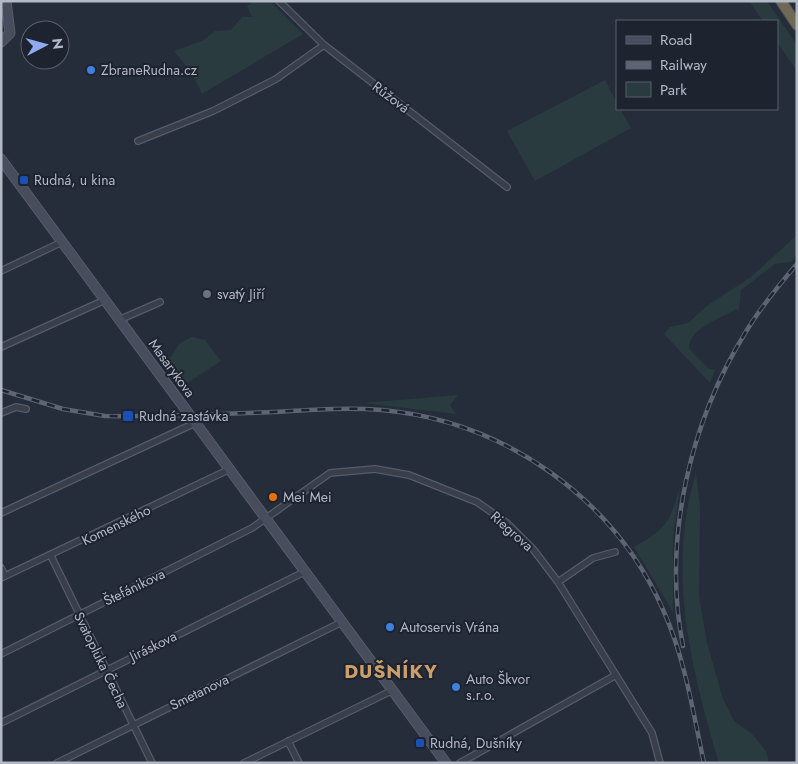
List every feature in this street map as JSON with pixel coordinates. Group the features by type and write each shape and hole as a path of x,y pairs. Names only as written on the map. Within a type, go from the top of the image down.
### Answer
{"highway":[{"path":"781,1 797,24"}],"main road":[{"path":"1,42 10,33 6,1"},
{"name":"Masarykova","path":"1,159 446,763"}],"street":[{"name":"Růžová","path":"280,1 324,45 507,186"},
{"path":"138,141 213,111 276,79 324,45"},
{"path":"1,271 62,242"},
{"path":"1,347 105,300"},
{"path":"119,320 160,302"},
{"path":"1,413 16,407 26,409"},
{"path":"1,513 195,424"},
{"name":"Komenského","path":"3,577 51,556 230,469"},
{"name":"Riegrova","path":"266,518 330,473 375,469 409,475 477,502 506,523 533,549 558,582 652,733 660,763"},
{"name":"Štefánikova","path":"1,654 252,528 266,518"},
{"path":"558,582 593,558 615,552"},
{"name":"Svatopluka Čecha","path":"51,556 152,763"},
{"path":"1,568 3,577"},
{"name":"Jiráskova","path":"1,723 306,571"},
{"name":"Smetanova","path":"57,763 342,622"},
{"path":"460,763 616,675"},
{"path":"244,763 393,690"},
{"path":"288,741 298,763"}],"green space":[{"path":"255,1 270,1 303,34 202,94 192,73 174,51 202,41 215,31 231,30 242,17 252,17 247,6"},
{"path":"749,1 767,1 797,45 797,71 778,43 778,20 762,20"},
{"path":"605,80 616,101 616,110 621,110 631,128 535,181 507,131"},
{"path":"797,235 797,255 791,262 775,264 741,290 739,311 736,309 706,325 699,330 690,342 689,349 709,369 715,370 710,383 664,334 670,327 688,323 708,305 751,277"},
{"path":"192,337 205,340 221,361 184,385 168,361 180,343"},
{"path":"458,395 450,405 456,414 363,403"},
{"path":"696,473 700,508 699,596 707,643 723,699 734,721 752,734 766,751 769,763 719,763 699,692 686,619 683,583 683,546 687,509"},
{"path":"680,487 673,538 673,612 634,547 654,535 665,524 673,509"}],"railway":[{"path":"683,646 677,606 676,565 679,523 686,482 696,442 710,403 727,365 758,313 797,264"},
{"path":"1,390 63,409 105,416 341,409 382,410 427,417 471,430 512,449 550,472 585,501 616,534 643,571 664,612 678,648 704,763"}],"place":[{"name":"ZbraneRudna.cz","path":"91,70"},
{"name":"Rudná, u kina","path":"24,180"},
{"name":"svatý Jiří","path":"207,294"},
{"name":"Rudná zastávka","path":"128,416"},
{"name":"Mei Mei","path":"273,497"},
{"name":"Autoservis Vrána","path":"390,627"},
{"name":"Auto Škvor s.r.o.","path":"456,687"},
{"name":"Rudná, Dušníky","path":"420,743"}],"district":[{"name":"DUŠNÍKY","path":"391,671"}]}
